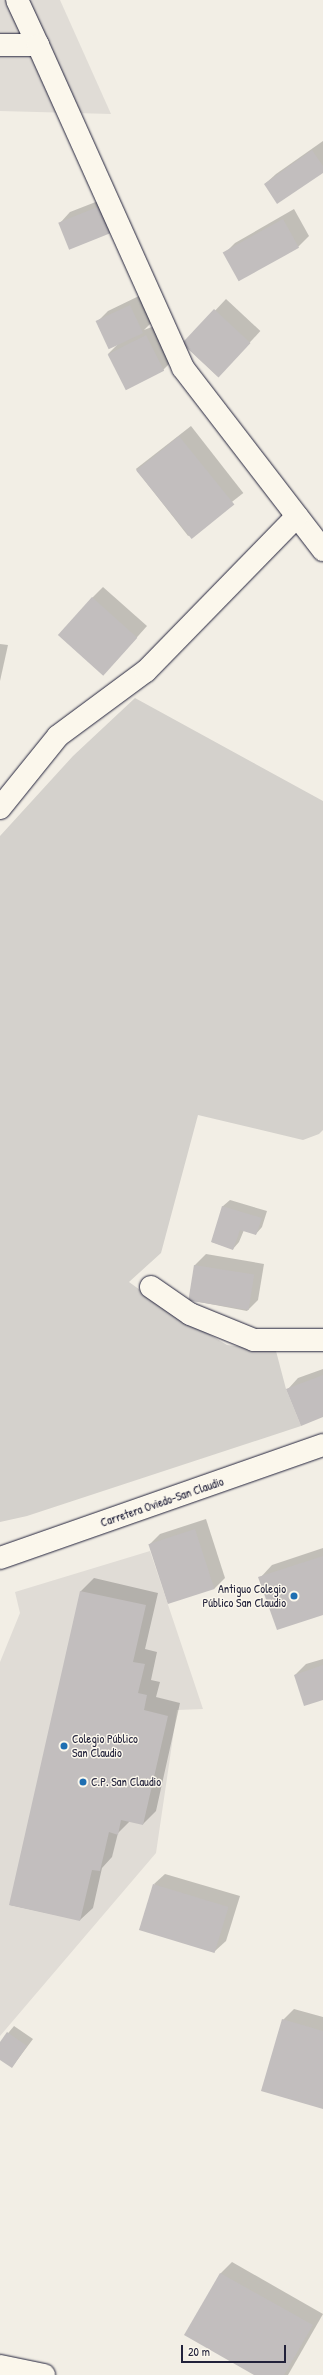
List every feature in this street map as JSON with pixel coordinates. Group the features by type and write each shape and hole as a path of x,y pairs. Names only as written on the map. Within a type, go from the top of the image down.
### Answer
{"street":[{"path":"17,0 183,368 323,550"},
{"path":"0,45 38,46"},
{"path":"0,808 58,736 146,671 297,516"},
{"path":"151,1287 190,1314 254,1340 323,1340"},
{"name":"Carretera Oviedo-San Claudio","path":"0,1558 323,1445"},
{"path":"0,2366 44,2375"}],"shaded area":[{"path":"0,0 60,0 111,114 0,111"},
{"path":"135,698 323,801 323,1130 319,1134 303,1140 198,1115 161,1253 129,1282 165,1308 227,1345 276,1351 286,1389 301,1426 27,1516 0,1522 0,836 73,756"},
{"name":"C.P. San Claudio","path":"150,1551 203,1709 177,1710 156,1853 0,2036 0,1662 20,1613 15,1592"}],"building":[{"path":"312,150 323,166 323,173 277,204 264,184"},
{"path":"100,206 111,233 69,250 58,223"},
{"path":"283,219 299,248 239,281 223,252"},
{"path":"130,305 143,333 109,349 96,321"},
{"path":"214,309 251,343 219,377 182,343"},
{"path":"146,335 164,371 126,390 108,355"},
{"path":"179,436 234,504 192,539 136,471"},
{"path":"92,597 137,638 103,676 58,635"},
{"path":"222,1206 262,1218 256,1235 240,1230 233,1250 211,1242"},
{"path":"194,1265 254,1275 249,1310 188,1301"},
{"path":"323,1375 323,1417 301,1426 286,1389"},
{"path":"195,1529 214,1589 168,1604 148,1544"},
{"name":"Antiguo Colegio Público San Claudio","path":"323,1556 323,1615 277,1630 258,1577"},
{"path":"80,1591 146,1605 133,1662 145,1664 138,1693 147,1695 144,1710 168,1716 143,1825 121,1820 118,1835 109,1832 100,1871 92,1870 80,1921 9,1905"},
{"path":"323,1665 323,1700 304,1706 294,1675"},
{"path":"153,1884 229,1907 215,1953 139,1930"},
{"path":"282,2019 323,2031 323,2109 261,2091"},
{"path":"7,2032 27,2046 12,2068 0,2060 0,2042"},
{"path":"220,2273 313,2325 284,2375 254,2375 184,2335"}],"place":[{"name":"Antiguo Colegio Público San Claudio","path":"294,1596"},
{"name":"Colegio Público San Claudio","path":"64,1746"},
{"name":"C.P. San Claudio","path":"83,1782"}]}
